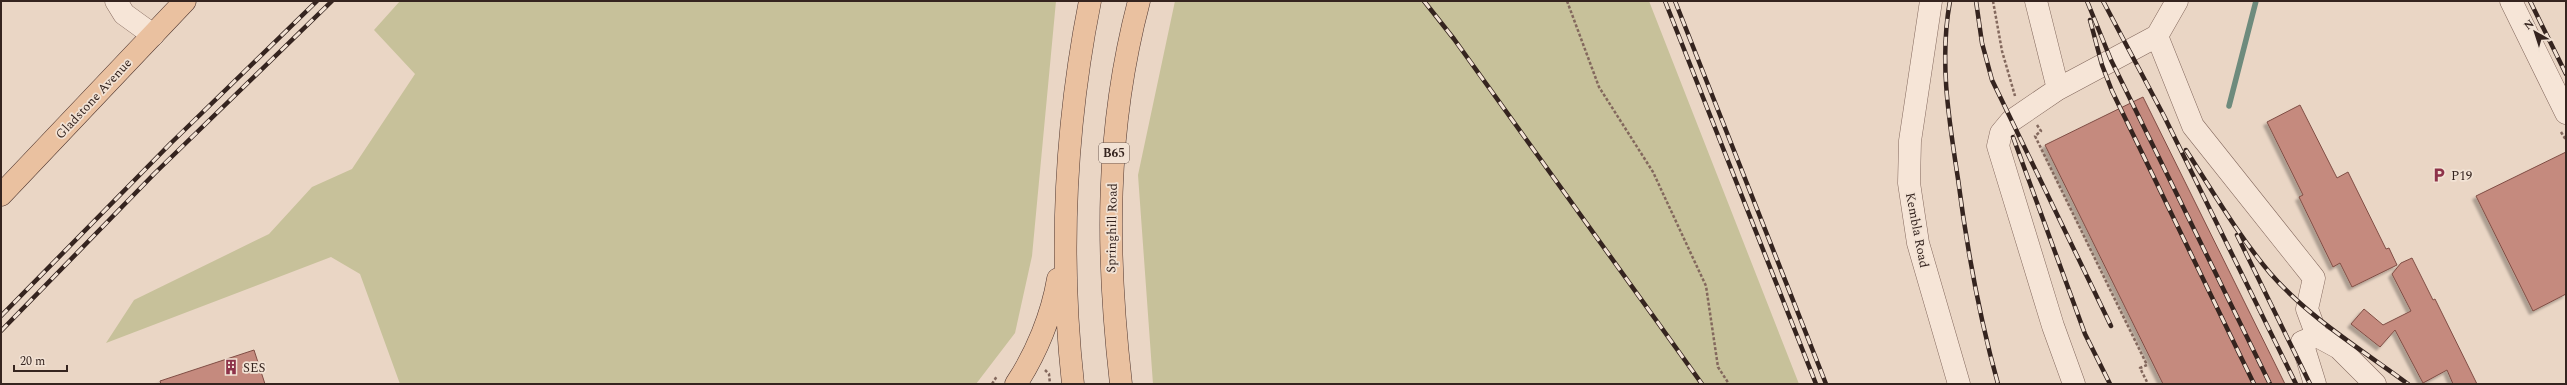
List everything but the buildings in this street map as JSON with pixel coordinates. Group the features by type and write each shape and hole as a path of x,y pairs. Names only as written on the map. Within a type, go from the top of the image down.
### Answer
{"main road":[{"name":"Gladstone Avenue","path":"1,195 185,1"},
{"path":"1016,384 1030,360 1049,314 1057,286 1065,222 1077,65 1090,1"},
{"name":"Springhill Road","path":"1121,384 1110,272 1112,169 1121,85 1139,1"},
{"path":"1065,222 1066,304 1073,384"}],"street":[{"path":"116,1 124,14 153,35"},
{"name":"Kembla Road","path":"1931,1 1910,141 1909,183 1918,243 1959,384"},
{"path":"2036,1 2058,89"},
{"path":"2074,384 2053,326 1998,146 2004,128 2058,89 2158,36 2177,1"},
{"path":"2511,1 2566,113"},
{"path":"2158,36 2193,126 2314,278 2307,309 2317,336 2339,348 2375,384"},
{"path":"2315,384 2302,342 2317,336"}],"path":[{"path":"1567,1 1599,86 1653,172 1706,286 1718,367 1729,384"},
{"path":"1993,1 2002,51 2014,96 2021,93 2028,110 2041,131 2035,136 2147,365 2140,368 2148,384"},
{"path":"1043,368 1049,374 1050,384"}],"shaded area":[{"path":"400,1 1056,1 1032,256 1015,333 976,384 400,384 360,274 331,257 106,343 134,300 269,234 312,187 352,169 415,74 374,30"},
{"path":"1175,1 1649,1 1799,384 1153,384 1138,175"}],"waterway":[{"path":"2229,106 2256,1"}],"railway":[{"path":"1,316 170,144 317,1"},
{"path":"1,331 155,173 332,1"},
{"path":"1424,1 1454,39 1702,384"},
{"path":"1665,1 1816,384"},
{"path":"1675,1 1826,384"},
{"path":"1950,1 1945,46 1945,68 1951,135 1974,282 1998,384"},
{"path":"1976,1 1982,43 1992,80 2111,326"},
{"path":"2087,1 2111,60 2270,384"},
{"path":"2103,1 2164,116 2296,384"},
{"path":"2530,1 2566,74"},
{"path":"2090,20 2102,65 2112,91 2254,384"},
{"path":"2013,137 2085,334 2110,384"},
{"path":"2186,150 2247,244 2258,259 2285,289 2336,332 2408,384"},
{"path":"2237,235 2310,384"}],"place":[{"name":"P19","path":"2439,175"},
{"name":"SES","path":"231,367"}]}
